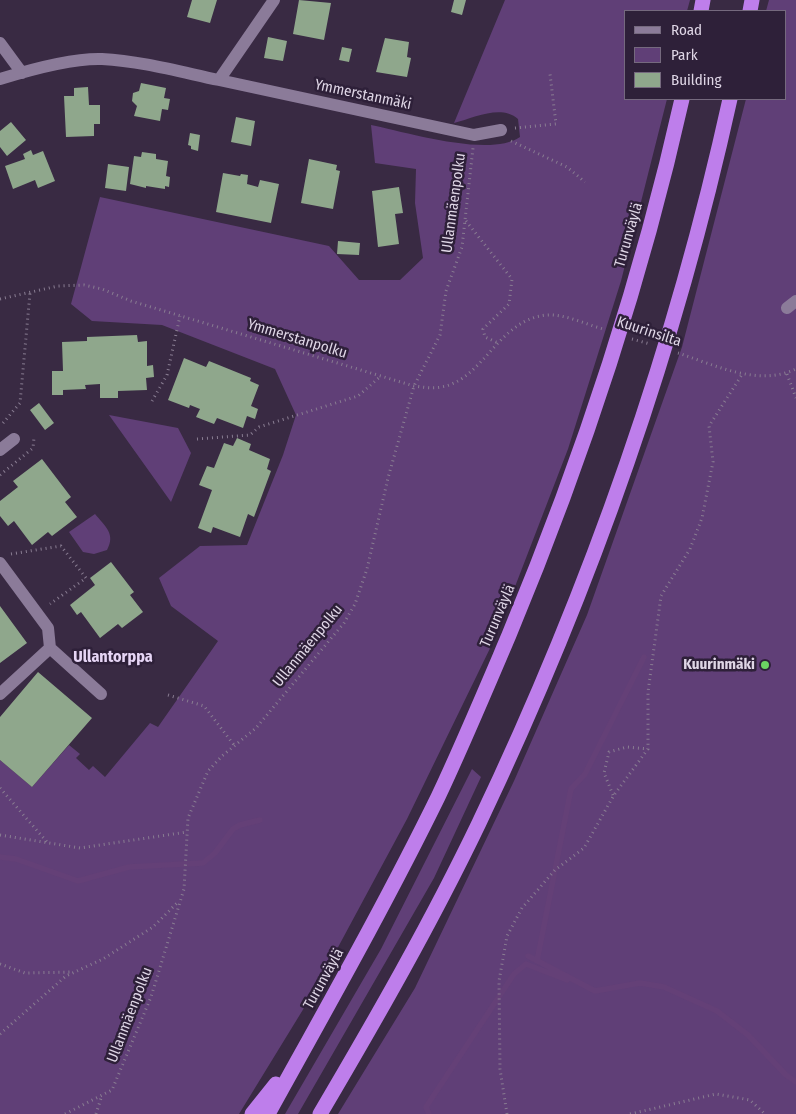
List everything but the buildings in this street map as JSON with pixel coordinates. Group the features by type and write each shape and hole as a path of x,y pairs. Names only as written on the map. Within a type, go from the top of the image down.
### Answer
{"highway":[{"name":"Turunväylä","path":"268,1114 361,947 438,795 547,543 592,417 637,273 671,149 682,100"},
{"path":"320,1114 398,980 478,824 534,701 587,572 639,433 682,291 716,163 730,100"},
{"path":"252,1114 305,1048"}],"street":[{"path":"219,80 274,0"},
{"path":"0,43 22,73"},
{"name":"Ymmerstanmäki","path":"0,80 76,61 100,59 128,62 219,80 474,135 501,130"},
{"path":"0,450 14,439"},
{"path":"4,558 48,628 50,648 101,694"},
{"path":"0,694 50,648"}],"path":[{"path":"501,130 556,124 550,74"},
{"path":"501,130 509,140 567,167 585,182"},
{"name":"Ullanmäenpolku","path":"65,1114 112,1090 151,997 184,889 188,818 208,771 234,745 256,728 344,623 355,604 367,569 388,478 414,386 440,335 446,291 462,247 474,135"},
{"path":"465,220 512,280 509,304 483,330 485,337 498,343"},
{"name":"Ymmerstanpolku","path":"0,299 58,286 84,285 180,316 414,386 436,388 463,378 512,328 533,318 553,315 568,318"},
{"path":"3,423 20,403 30,293"},
{"path":"152,401 166,375 180,316"},
{"name":"Kuurinsilta","path":"568,318 604,330"},
{"name":"Kuurinsilta","path":"623,336 659,347"},
{"name":"Kuurinsilta","path":"668,350 724,368 761,377 786,374 796,369"},
{"path":"507,1114 500,1069 499,980 507,936 522,908 555,870 584,848 614,795 648,749 648,692 661,596 690,549 702,518 713,462 709,426 744,373"},
{"path":"786,374 796,398"},
{"path":"197,439 250,435 260,427 358,396 381,376"},
{"path":"0,475 33,448 34,438"},
{"path":"4,558 61,546 86,578 37,613"},
{"path":"168,695 204,706 234,745"},
{"path":"614,795 604,773 609,752 627,746 648,749"},
{"path":"0,788 48,842"},
{"path":"0,835 80,848 187,832"},
{"path":"0,1034 66,976 103,959 153,926 181,900"},
{"path":"0,964 25,973 76,972"},
{"path":"96,1114 102,1094"},
{"path":"630,1114 716,1094 750,1100 765,1114"}],"green space":[{"path":"505,0 690,0 687,10 624,10 624,100 667,100 621,281 568,449 496,636 407,819 315,990 239,1114 0,1114 0,760 32,787 69,745 80,754 76,758 89,770 93,766 105,777 150,723 158,727 218,641 171,606 159,578 200,546 247,545 283,455 296,415 275,369 162,325 92,321 71,304 100,197 329,246 359,280 400,280 423,258 415,203 416,169 375,163 371,125 447,142 469,144 489,145 506,143 520,137 518,119 504,113 496,112 454,123"},
{"path":"769,0 796,0 796,1114 338,1114 415,988 514,781 587,615 682,347 746,100 786,100 786,10 766,10"},
{"path":"109,415 178,428 191,453 171,502"},
{"path":"95,514 106,526 110,539 107,550 94,554 83,552 69,532"},
{"path":"472,769 481,777 434,878 298,1114 285,1114 381,949"}],"waterway":[{"path":"537,961 571,789 585,774 644,657"},
{"path":"0,857 16,859 78,881 129,867 203,863 215,853 233,829 240,825 260,820"},
{"path":"528,956 595,991 640,983 664,987 717,1011 748,1035 786,1075 796,1082"},
{"path":"429,1114 426,1107 514,974 526,964 567,980"}],"place":[{"name":"Kuurinmäki","path":"765,665"}],"district":[{"name":"Ullantorppa","path":"113,658"}]}
